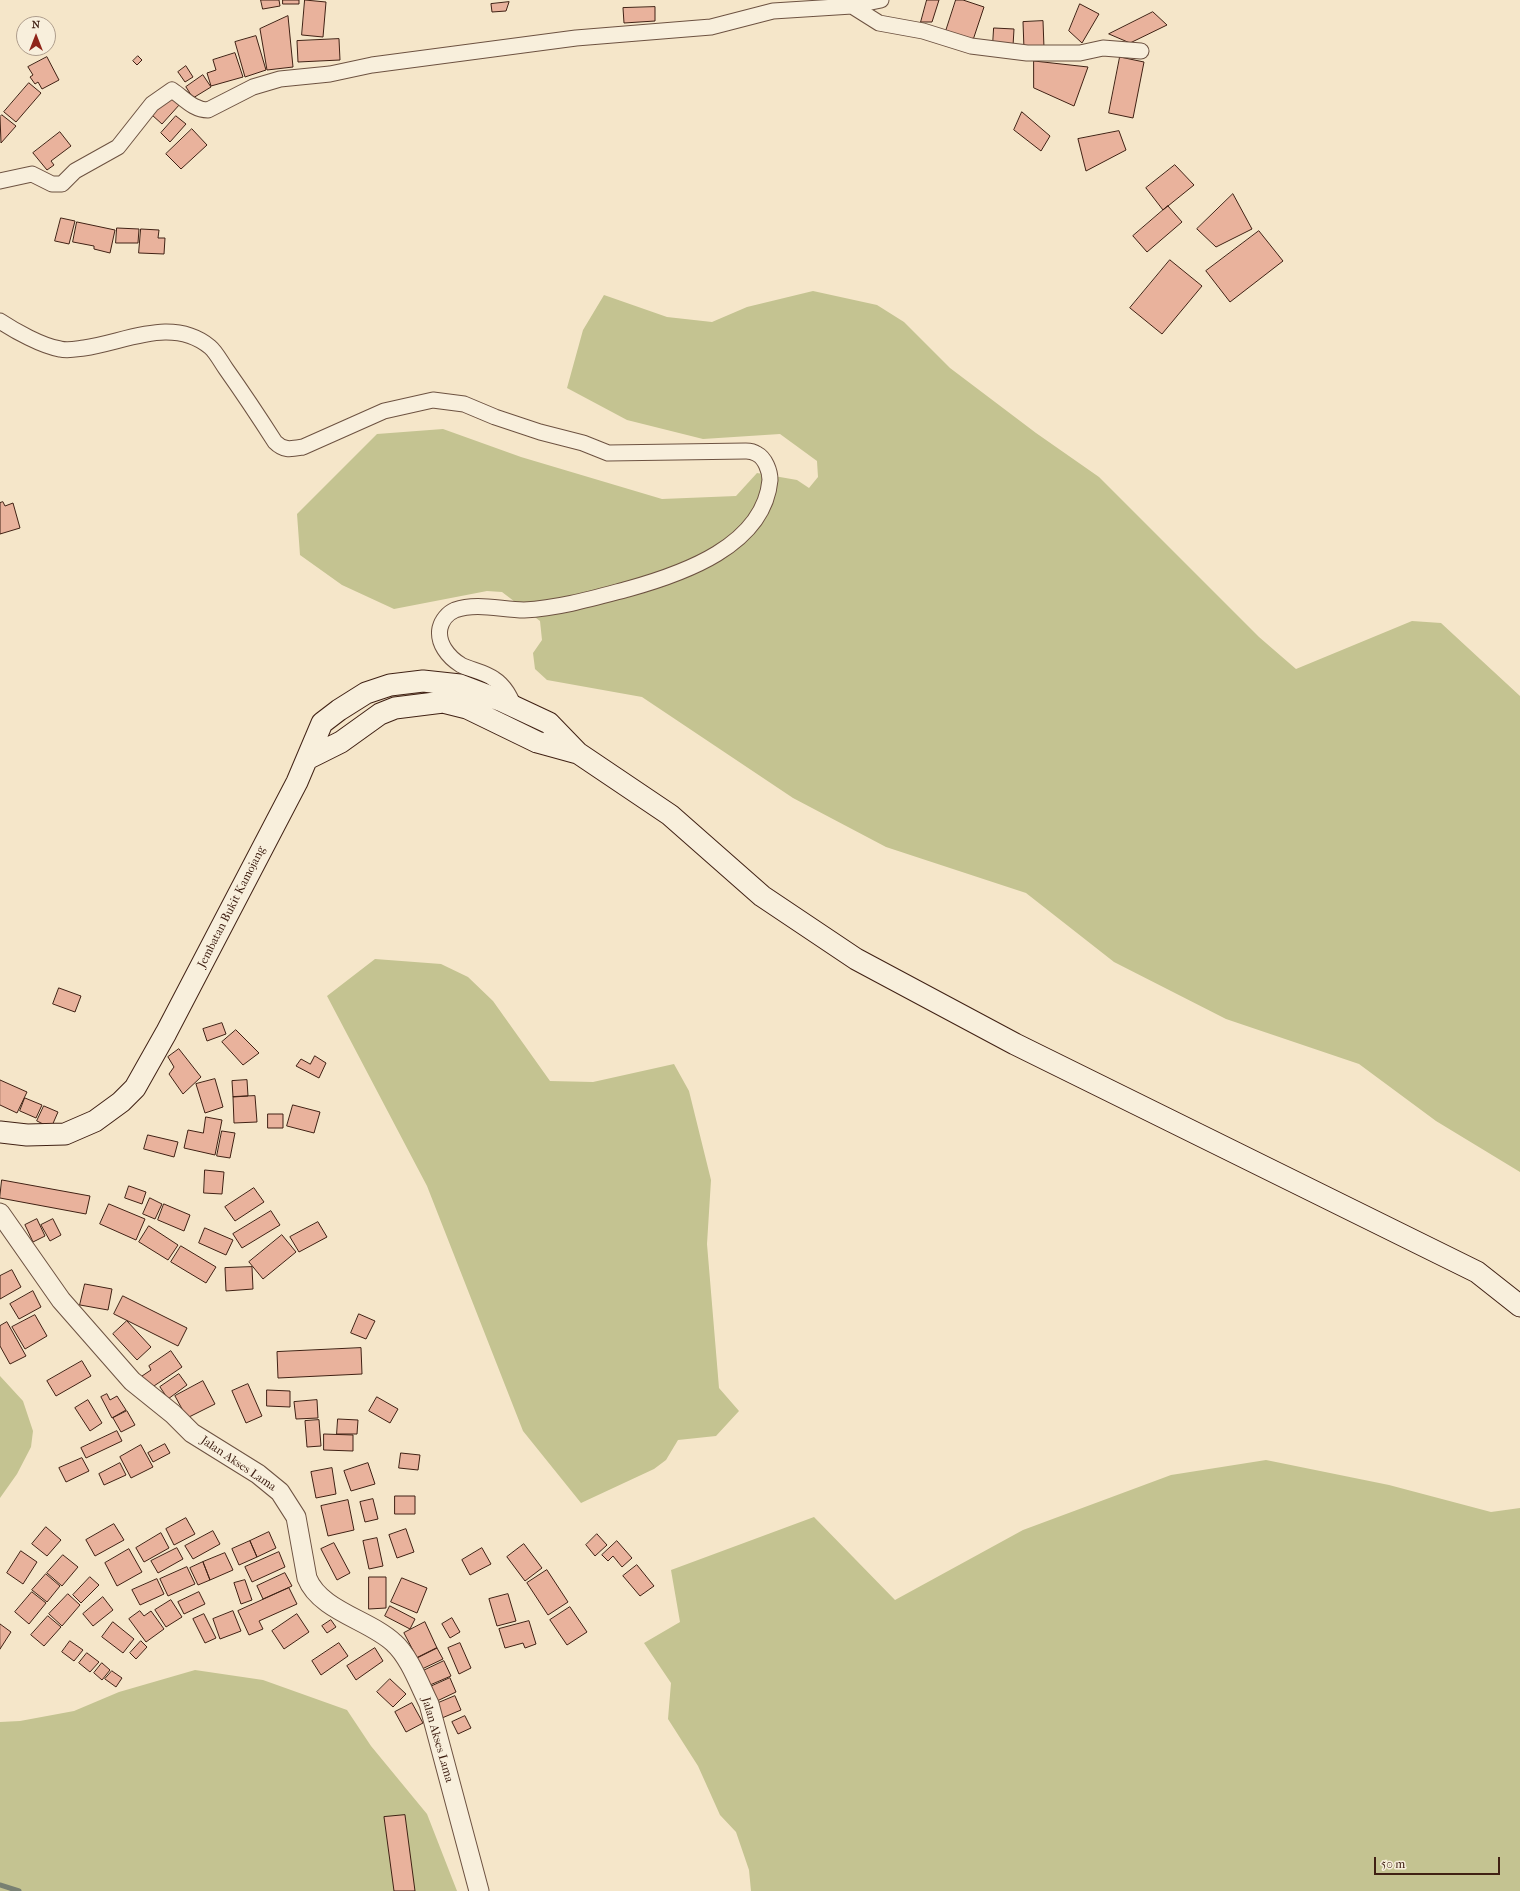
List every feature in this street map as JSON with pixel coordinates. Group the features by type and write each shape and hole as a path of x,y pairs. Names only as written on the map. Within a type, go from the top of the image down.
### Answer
{"main road":[{"name":"Jembatan Bukit Kamojang","path":"0,1132 27,1135 65,1134 95,1121 121,1102 135,1088 166,1033 297,782 322,723 339,710 366,693 390,684 424,681 460,684 549,724 578,753"},
{"path":"307,759 341,742 380,714 395,708 444,702 467,708 537,742 578,753 670,815 762,896 856,958 1015,1044 1477,1272 1520,1306"}],"street":[{"path":"0,181 32,174 52,184 62,184 75,171 118,147 152,104 172,90 187,102 203,110 208,110 254,87 280,79 330,74 372,65 576,38 711,27 773,10 852,6 881,0"},
{"path":"852,6 879,23 922,31 971,46 1027,53 1080,53 1103,48 1142,51"},
{"path":"0,321 16,332 59,349 69,350 106,345 144,334 176,331 193,336 211,347 244,393 276,442 281,448 288,450 303,448 384,411 433,400 464,404 495,417 540,432 583,443 608,453 746,451 757,454 765,462 770,476 769,491 758,516 739,538 708,559 666,578 570,605 524,610 470,606 454,610 446,616 441,623 440,643 446,651 460,664 494,678 505,688 515,708"},
{"name":"Jalan Akses Lama","path":"0,1213 61,1300 132,1381 172,1414 192,1433 258,1474 280,1492 296,1517 307,1578 310,1586 319,1596 384,1634 395,1644 418,1682 429,1704 479,1891"}],"shaded area":[{"path":"813,291 877,305 904,322 950,368 1036,433 1099,477 1259,637 1296,669 1412,621 1441,623 1520,696 1520,1172 1436,1121 1359,1064 1226,1019 1114,962 1026,893 886,847 793,798 642,697 547,680 535,669 533,653 542,640 540,621 502,592 487,591 394,609 342,585 300,555 297,514 377,434 443,429 521,457 662,499 736,496 757,473 797,480 809,488 818,477 817,461 780,434 703,439 627,420 567,388 583,330 604,295 667,317 712,322 747,307"},
{"path":"375,959 441,964 468,977 493,1001 550,1081 593,1082 674,1064 689,1091 711,1180 707,1244 719,1388 739,1411 716,1436 678,1440 666,1460 654,1469 581,1503 523,1431 427,1186 327,996"},
{"path":"0,1376 23,1401 33,1431 31,1447 17,1474 0,1498"},
{"path":"1266,1460 1389,1485 1491,1512 1520,1508 1520,1891 751,1891 749,1870 736,1832 720,1815 698,1766 668,1719 671,1683 644,1643 680,1622 671,1570 814,1517 895,1600 1023,1530 1171,1475"},
{"path":"195,1670 263,1680 347,1710 371,1746 427,1814 457,1891 0,1891 0,1722 20,1721 74,1711 119,1692"}],"building":[{"path":"261,0 279,0 280,6 263,9"},
{"path":"283,0 299,0 299,4 283,4"},
{"path":"305,0 326,2 323,37 302,35"},
{"path":"927,0 939,0 932,22 921,22"},
{"path":"956,0 963,0 984,7 973,40 946,31"},
{"path":"509,2 506,11 492,12 491,4"},
{"path":"1080,4 1099,14 1082,43 1069,31"},
{"path":"655,7 655,21 624,23 623,8"},
{"path":"1153,12 1167,25 1130,43 1109,34"},
{"path":"288,16 293,67 267,70 260,29"},
{"path":"1043,21 1044,48 1024,49 1023,22"},
{"path":"994,28 1014,29 1013,46 993,45"},
{"path":"256,36 266,70 245,77 235,42"},
{"path":"339,39 340,60 298,62 297,41"},
{"path":"235,53 243,77 211,86 207,73 216,70 213,60"},
{"path":"138,56 142,60 137,65 133,61"},
{"path":"47,57 59,80 42,89 38,82 35,84 30,77 33,75 28,67"},
{"path":"1120,57 1144,62 1133,118 1109,113"},
{"path":"1034,61 1088,67 1074,106 1034,88"},
{"path":"186,66 193,77 185,82 178,72"},
{"path":"203,75 211,87 193,98 186,87"},
{"path":"29,83 41,93 16,122 4,112"},
{"path":"170,95 180,104 162,124 152,115"},
{"path":"1022,112 1050,136 1041,151 1014,130"},
{"path":"2,115 16,126 1,143 0,117"},
{"path":"176,116 186,124 170,142 161,133"},
{"path":"192,129 207,145 181,169 166,154"},
{"path":"1119,131 1126,150 1086,171 1078,139"},
{"path":"60,132 71,146 51,161 54,165 47,170 33,153"},
{"path":"1175,165 1194,185 1163,210 1146,188"},
{"path":"1233,194 1252,229 1216,247 1197,229"},
{"path":"1168,206 1182,222 1147,252 1133,236"},
{"path":"61,218 75,221 69,244 55,241"},
{"path":"77,222 115,230 110,253 94,249 94,246 73,242"},
{"path":"117,228 139,229 138,243 116,243"},
{"path":"141,229 159,230 158,238 165,238 164,254 139,253"},
{"path":"1259,231 1283,261 1230,302 1206,271"},
{"path":"1170,260 1202,286 1162,334 1130,308"},
{"path":"3,502 5,506 13,503 20,528 0,534 0,503"},
{"path":"59,988 81,996 75,1012 53,1004"},
{"path":"222,1023 226,1034 207,1041 203,1029"},
{"path":"236,1030 259,1053 243,1065 222,1042"},
{"path":"179,1049 201,1077 183,1094 169,1074 174,1067 168,1057"},
{"path":"315,1056 326,1063 319,1078 296,1066 301,1059 310,1064"},
{"path":"215,1079 223,1107 205,1113 196,1084"},
{"path":"0,1080 27,1092 17,1113 0,1105"},
{"path":"247,1080 248,1096 233,1097 232,1081"},
{"path":"255,1096 257,1122 234,1123 233,1097"},
{"path":"25,1098 42,1105 36,1118 20,1111"},
{"path":"293,1105 320,1112 314,1133 287,1126"},
{"path":"44,1106 58,1112 51,1128 37,1121"},
{"path":"268,1114 283,1114 283,1128 268,1128"},
{"path":"206,1117 222,1120 215,1155 184,1148 188,1130 203,1133"},
{"path":"222,1131 235,1133 230,1158 217,1156"},
{"path":"148,1135 178,1142 174,1157 144,1149"},
{"path":"205,1170 224,1172 222,1194 204,1193"},
{"path":"2,1180 90,1196 86,1214 0,1198"},
{"path":"129,1186 146,1192 142,1204 125,1198"},
{"path":"254,1188 264,1202 235,1221 225,1207"},
{"path":"150,1198 162,1204 155,1219 143,1214"},
{"path":"109,1204 145,1219 136,1240 100,1224"},
{"path":"164,1204 190,1215 184,1231 158,1220"},
{"path":"271,1211 280,1225 242,1248 233,1234"},
{"path":"37,1219 45,1236 33,1242 25,1225"},
{"path":"53,1219 61,1235 50,1241 41,1225"},
{"path":"318,1222 327,1237 299,1252 290,1237"},
{"path":"149,1226 178,1245 168,1260 139,1242"},
{"path":"205,1228 233,1240 226,1255 199,1243"},
{"path":"282,1235 296,1252 263,1279 249,1262"},
{"path":"181,1246 216,1267 206,1283 171,1262"},
{"path":"252,1267 253,1289 226,1291 225,1268"},
{"path":"12,1270 21,1287 0,1299 0,1276"},
{"path":"85,1284 112,1289 108,1310 80,1305"},
{"path":"33,1291 41,1307 19,1319 10,1304"},
{"path":"123,1296 187,1328 178,1346 114,1314"},
{"path":"359,1314 375,1321 366,1339 351,1333"},
{"path":"35,1315 47,1336 25,1349 12,1327"},
{"path":"127,1321 151,1347 137,1360 113,1334"},
{"path":"7,1322 26,1356 10,1364 0,1346 0,1326"},
{"path":"361,1348 362,1374 278,1378 277,1352"},
{"path":"171,1351 182,1367 151,1388 142,1376 151,1370 149,1366"},
{"path":"82,1361 91,1376 56,1396 47,1381"},
{"path":"179,1374 187,1385 168,1399 160,1387"},
{"path":"203,1381 215,1404 187,1418 175,1396"},
{"path":"248,1384 262,1416 246,1423 232,1391"},
{"path":"267,1390 290,1391 290,1407 267,1406"},
{"path":"107,1394 110,1400 117,1396 126,1410 112,1418 101,1397"},
{"path":"377,1397 398,1409 390,1423 369,1411"},
{"path":"88,1400 102,1423 90,1431 75,1408"},
{"path":"317,1400 318,1418 296,1419 294,1402"},
{"path":"127,1411 135,1425 121,1432 113,1418"},
{"path":"338,1419 358,1420 357,1434 337,1434"},
{"path":"319,1420 321,1446 307,1447 305,1421"},
{"path":"117,1431 122,1441 86,1458 81,1448"},
{"path":"324,1434 353,1435 353,1451 324,1450"},
{"path":"165,1444 170,1453 153,1462 148,1453"},
{"path":"141,1445 153,1467 131,1478 120,1457"},
{"path":"401,1453 420,1455 418,1470 399,1468"},
{"path":"82,1458 89,1471 66,1482 59,1468"},
{"path":"120,1463 126,1475 104,1485 99,1474"},
{"path":"368,1463 375,1484 351,1491 344,1471"},
{"path":"332,1468 336,1494 316,1498 311,1472"},
{"path":"395,1496 415,1496 415,1514 395,1514"},
{"path":"373,1499 378,1519 365,1522 360,1502"},
{"path":"348,1500 354,1530 328,1536 321,1506"},
{"path":"186,1518 195,1534 174,1545 166,1529"},
{"path":"114,1524 124,1540 95,1556 86,1540"},
{"path":"46,1527 61,1540 47,1556 32,1544"},
{"path":"406,1529 414,1552 397,1558 389,1535"},
{"path":"213,1531 220,1544 193,1559 185,1546"},
{"path":"269,1532 276,1548 257,1557 250,1541"},
{"path":"161,1533 169,1548 144,1562 136,1548"},
{"path":"597,1534 607,1545 595,1556 586,1545"},
{"path":"377,1538 383,1566 369,1569 363,1541"},
{"path":"250,1541 257,1557 239,1565 232,1549"},
{"path":"617,1541 632,1558 622,1567 613,1556 608,1561 602,1555"},
{"path":"334,1543 350,1573 337,1580 321,1549"},
{"path":"524,1544 542,1568 525,1581 507,1557"},
{"path":"177,1548 183,1559 158,1573 151,1561"},
{"path":"482,1548 491,1564 470,1575 462,1560"},
{"path":"129,1549 142,1572 117,1586 105,1563"},
{"path":"21,1551 37,1562 23,1584 7,1573"},
{"path":"279,1552 285,1567 252,1582 245,1567"},
{"path":"225,1553 233,1570 210,1580 203,1562"},
{"path":"63,1555 78,1567 62,1586 47,1573"},
{"path":"203,1562 210,1580 198,1585 190,1568"},
{"path":"637,1565 654,1586 640,1596 623,1576"},
{"path":"187,1567 195,1584 168,1596 160,1579"},
{"path":"547,1570 568,1602 548,1615 527,1583"},
{"path":"285,1573 292,1586 263,1599 257,1586"},
{"path":"46,1574 60,1586 47,1602 32,1590"},
{"path":"90,1577 99,1585 81,1603 73,1595"},
{"path":"369,1577 386,1577 386,1608 369,1609"},
{"path":"402,1578 427,1588 417,1613 391,1602"},
{"path":"157,1579 164,1594 140,1605 132,1590"},
{"path":"245,1580 252,1600 241,1604 234,1583"},
{"path":"289,1588 297,1604 259,1621 263,1629 249,1635 238,1611"},
{"path":"32,1592 46,1603 29,1624 15,1612"},
{"path":"199,1592 205,1604 184,1614 178,1602"},
{"path":"68,1594 80,1605 62,1626 49,1614"},
{"path":"508,1594 516,1621 497,1626 489,1599"},
{"path":"103,1597 113,1610 93,1626 83,1614"},
{"path":"171,1600 182,1617 166,1627 155,1610"},
{"path":"390,1606 415,1619 410,1629 385,1616"},
{"path":"570,1607 587,1632 567,1645 550,1620"},
{"path":"140,1611 144,1616 151,1611 164,1629 146,1642 129,1619"},
{"path":"233,1611 241,1631 220,1639 213,1619"},
{"path":"204,1614 216,1638 205,1643 193,1619"},
{"path":"297,1614 309,1632 284,1649 272,1631"},
{"path":"48,1616 61,1627 44,1646 31,1635"},
{"path":"452,1618 460,1632 450,1638 442,1624"},
{"path":"331,1620 336,1627 327,1633 322,1626"},
{"path":"529,1621 536,1644 525,1648 523,1643 505,1648 499,1629"},
{"path":"113,1622 134,1639 123,1653 102,1637"},
{"path":"425,1622 437,1648 417,1658 404,1633"},
{"path":"0,1624 11,1632 0,1649"},
{"path":"70,1641 83,1650 74,1661 62,1652"},
{"path":"141,1641 147,1647 136,1659 130,1653"},
{"path":"339,1643 348,1656 321,1675 312,1661"},
{"path":"460,1643 471,1668 459,1674 448,1648"},
{"path":"375,1648 383,1661 356,1680 347,1666"},
{"path":"437,1648 443,1659 422,1669 417,1658"},
{"path":"87,1653 99,1662 90,1672 79,1663"},
{"path":"444,1661 451,1676 430,1685 423,1671"},
{"path":"102,1663 110,1670 102,1680 94,1673"},
{"path":"112,1671 122,1678 116,1687 105,1679"},
{"path":"450,1678 456,1692 437,1701 430,1687"},
{"path":"390,1679 406,1694 393,1707 377,1692"},
{"path":"455,1696 461,1710 442,1718 436,1704"},
{"path":"412,1703 423,1723 406,1732 395,1712"},
{"path":"465,1716 471,1728 458,1734 452,1722"},
{"path":"405,1815 415,1891 394,1891 384,1817"}],"waterway":[{"path":"0,1885 19,1891"}]}
